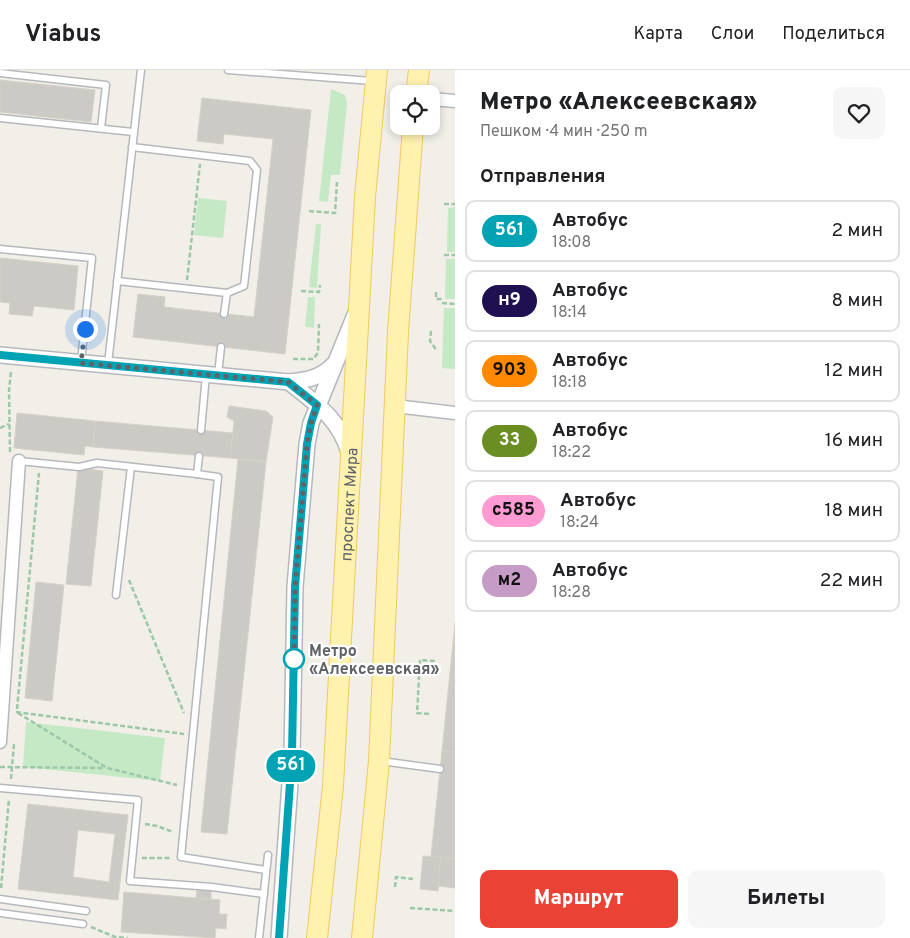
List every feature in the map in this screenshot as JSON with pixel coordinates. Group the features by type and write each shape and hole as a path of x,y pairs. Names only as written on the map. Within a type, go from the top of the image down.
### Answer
{"main road":[{"path":"417,85 419,70"},
{"name":"проспект Мира","path":"317,938 334,776 365,197 377,76"},
{"path":"362,938 379,761 395,406 412,135"}],"street":[{"path":"440,101 455,102"},
{"path":"279,938 292,755 295,587 307,444 317,405 359,305"},
{"path":"6,356 288,382 318,376 325,373 335,363"},
{"path":"288,382 328,413 338,425 351,456"},
{"path":"395,406 455,413"},
{"path":"0,742 2,685 19,461"}],"lane":[{"path":"108,365 141,70"},
{"path":"228,70 342,78 377,76"},
{"path":"342,78 343,70"},
{"path":"0,74 106,84 101,128"},
{"path":"0,118 133,132"},
{"path":"117,281 226,293 244,286 257,170 250,161 132,147"},
{"path":"0,249 92,258 81,363"},
{"path":"224,314 226,293"},
{"path":"201,430 212,374 221,347"},
{"path":"197,474 199,456"},
{"path":"19,461 78,467 97,463 218,476 181,858 266,870"},
{"path":"116,596 131,466"},
{"path":"379,761 440,768"},
{"path":"0,788 138,800 130,881 212,886 264,894"},
{"path":"259,938 268,855"},
{"path":"0,899 86,911"},
{"path":"0,913 83,924"}],"path":[{"path":"186,289 201,155"},
{"path":"309,211 335,213 337,182"},
{"path":"444,204 455,204"},
{"path":"444,255 455,256"},
{"path":"301,291 319,292 320,285"},
{"path":"436,292 436,299 455,304"},
{"path":"293,359 313,358 318,353 319,324"},
{"path":"431,331 430,341 437,351"},
{"path":"6,356 10,457 19,461"},
{"path":"0,428 8,424"},
{"path":"16,722 40,463"},
{"path":"2,710 193,735 120,558"},
{"path":"429,714 417,713 420,660 435,661"},
{"path":"17,712 106,768"},
{"path":"0,899 14,740"},
{"path":"0,766 12,768 106,768 165,783 188,786"},
{"path":"136,823 158,826 183,836"},
{"path":"132,857 154,860 181,858"},
{"path":"394,888 396,877 413,879"},
{"path":"410,908 455,911"},
{"path":"83,924 115,937 128,938"}],"green space":[{"path":"331,89 345,95 347,103 340,175 331,175 328,202 319,201"},
{"path":"198,198 227,201 223,238 194,235"},
{"path":"455,207 455,252 447,252 448,208"},
{"path":"316,224 321,224 317,288 309,287"},
{"path":"446,259 455,259 455,299 445,299"},
{"path":"308,297 315,297 314,328 305,327"},
{"path":"444,308 455,308 455,369 442,368"},
{"path":"26,722 165,738 160,781 23,767"}],"building":[{"path":"0,80 95,90 91,122 0,112"},
{"path":"202,98 311,110 285,354 133,337 138,294 165,297 164,307 254,317 273,139 224,134 223,144 197,141"},
{"path":"0,258 78,266 74,310 34,306 32,316 9,314 10,303 0,302"},
{"path":"229,406 266,411 273,417 266,462 230,458 234,421 227,417"},
{"path":"17,413 95,421 93,447 85,446 84,455 14,448"},
{"path":"95,421 233,433 230,458 93,447"},
{"path":"238,459 266,462 227,834 201,832"},
{"path":"78,468 103,471 91,586 66,584"},
{"path":"36,582 64,585 52,701 25,698"},
{"path":"455,623 455,752 442,751"},
{"path":"442,751 455,752 455,859 431,856"},
{"path":"28,804 128,815 118,900 18,889","holes":["78,830 115,834 109,882 73,877"]},
{"path":"423,856 441,857 438,891 420,889"},
{"path":"441,857 455,859 455,888 438,886"},
{"path":"197,890 211,891 211,899 196,898"},
{"path":"124,892 220,900 219,914 227,914 226,929 216,928 215,938 121,932"}],"bus line":[{"name":"561","path":"0,355 288,382 317,405 307,444 295,587 292,755 279,938"}],"place":[{"name":"Метро «Алексеевская»","path":"294,659"}],"route":[{"path":"85,329 81,363 288,382 317,405 307,444 295,587 294,662 294,659"}]}
